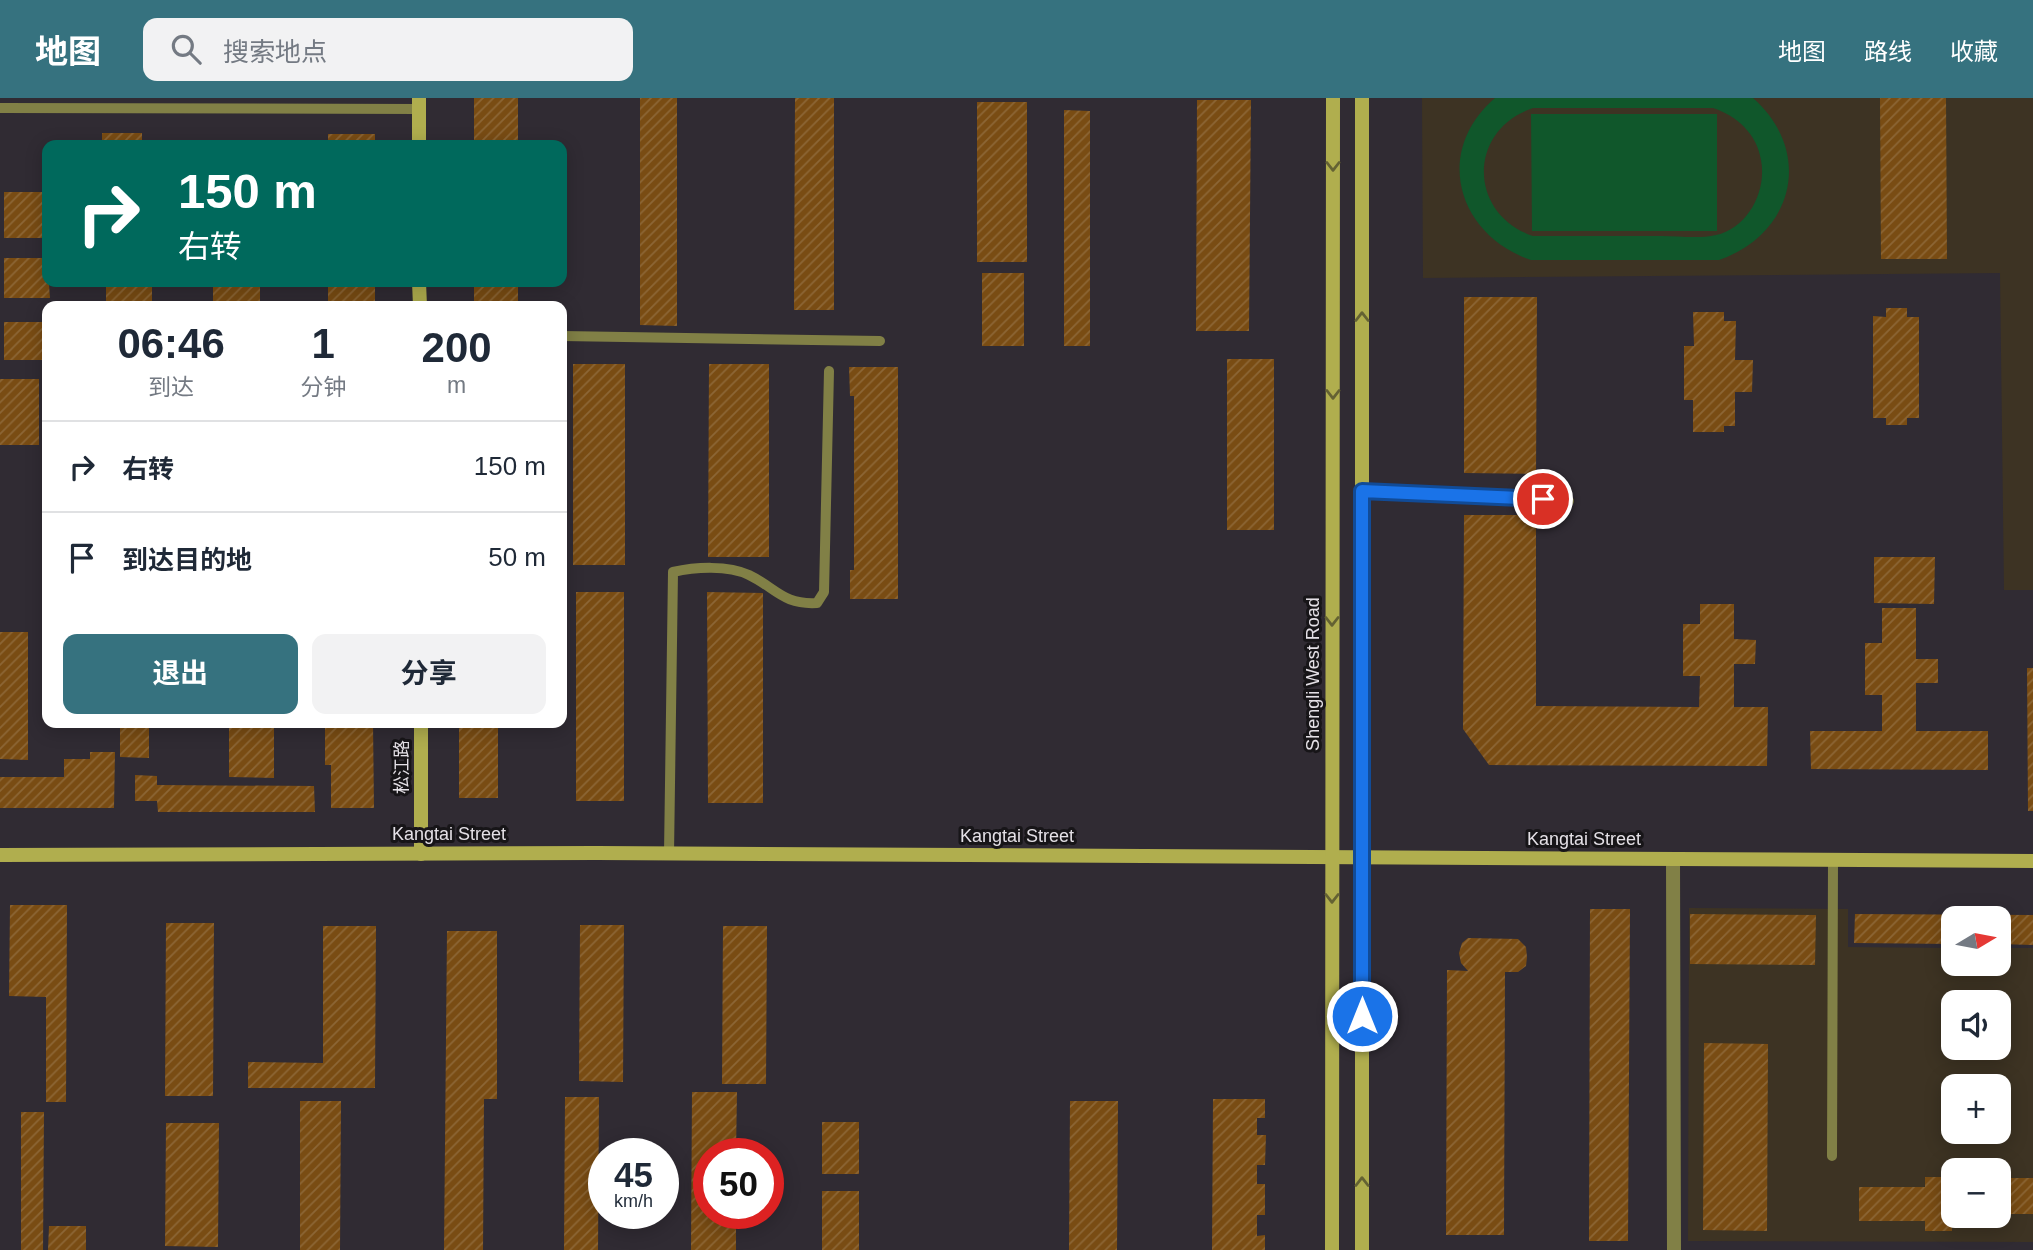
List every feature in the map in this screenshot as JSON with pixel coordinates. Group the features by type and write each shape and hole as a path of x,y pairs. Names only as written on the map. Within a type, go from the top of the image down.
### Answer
{"main road":[{"name":"Shengli West Road","path":"1332,1250 1333,98"},
{"path":"1362,98 1362,1250"},
{"path":"419,104 419,140"},
{"name":"松江路","path":"421,728 421,854"},
{"name":"Kangtai Street","path":"0,855 669,853 2033,861"}],"street":[{"path":"1673,859 1674,1250"}],"lane":[{"path":"0,108 65,103 419,104"},
{"path":"567,335 880,341"},
{"path":"669,853 673,572 689,568 732,570 749,575 786,600 800,604 817,603 824,592 829,371"},
{"path":"1362,491 1569,501"},
{"path":"1832,1156 1833,860"}],"shaded area":[{"path":"1422,98 2033,98 2033,590 2004,590 2000,273 1423,278"},
{"path":"1689,908 1848,909 1848,947 1941,948 1941,976 2011,976 2011,948 2033,948 2033,1242 1688,1241"}],"green space":[{"path":"1495,98 1753,98 1772,119 1784,142 1789,166 1787,189 1779,212 1765,231 1744,248 1719,260 1531,260 1506,248 1485,232 1471,212 1462,190 1460,166 1464,142 1476,119","holes":["1533,108 1713,108 1744,127 1755,142 1761,160 1761,184 1753,207 1737,225 1727,231 1696,237 1533,236 1512,225 1496,210 1487,192 1484,172 1487,152 1496,134 1511,119"]},
{"path":"1531,114 1717,114 1717,231 1532,231"}],"building":[{"path":"474,98 518,98 518,140 474,140"},
{"path":"640,98 677,98 677,326 640,325"},
{"path":"795,98 834,98 834,310 794,310"},
{"path":"1880,98 1946,98 1947,259 1881,259"},
{"path":"1197,100 1251,100 1249,331 1196,331"},
{"path":"977,102 1027,102 1027,262 977,262"},
{"path":"1064,110 1090,111 1090,346 1064,346"},
{"path":"102,133 142,133 142,140 102,140"},
{"path":"328,134 375,134 375,140 328,140"},
{"path":"4,192 42,192 42,238 4,238"},
{"path":"4,258 42,258 42,287 49,287 50,298 4,298"},
{"path":"982,273 1024,273 1024,346 982,346"},
{"path":"106,287 152,287 152,301 106,301"},
{"path":"213,287 260,287 260,301 213,301"},
{"path":"328,287 375,287 375,301 328,301"},
{"path":"474,287 518,287 518,301 474,301"},
{"path":"1464,297 1537,297 1536,474 1464,473"},
{"path":"1886,308 1907,308 1907,317 1919,317 1919,418 1907,418 1907,425 1886,425 1886,418 1873,418 1873,316 1886,317"},
{"path":"1693,312 1724,312 1724,321 1736,321 1735,360 1753,360 1752,392 1735,392 1735,426 1724,426 1724,432 1693,432 1693,400 1684,400 1684,346 1694,346"},
{"path":"4,322 42,322 42,360 4,360"},
{"path":"1227,359 1274,359 1274,530 1227,530"},
{"path":"573,364 625,364 625,565 573,565"},
{"path":"709,364 769,364 769,557 708,557"},
{"path":"849,367 898,367 898,599 850,599 850,570 854,570 854,396 850,396"},
{"path":"0,379 39,379 39,445 0,445"},
{"path":"1464,515 1536,515 1536,706 1699,707 1700,676 1683,676 1683,624 1700,624 1700,604 1734,604 1734,639 1756,640 1755,664 1734,664 1734,707 1768,707 1767,766 1489,765 1463,729"},
{"path":"1874,557 1935,557 1934,604 1874,603"},
{"path":"576,592 624,592 624,801 576,801"},
{"path":"707,592 763,593 763,803 708,803"},
{"path":"1882,608 1916,608 1916,659 1938,659 1938,683 1916,683 1916,731 1988,731 1988,770 1811,769 1810,731 1882,731 1882,695 1865,695 1865,643 1882,643"},
{"path":"0,632 28,632 28,760 0,759"},
{"path":"2027,668 2033,668 2033,811 2028,811"},
{"path":"120,728 149,728 149,758 120,757"},
{"path":"229,728 274,728 274,778 229,777"},
{"path":"325,728 373,728 374,808 331,808 331,765 325,765"},
{"path":"459,728 498,728 498,798 459,798"},
{"path":"90,752 115,752 114,808 0,808 0,777 64,777 64,759 90,759"},
{"path":"135,775 157,776 157,785 314,786 315,812 158,812 157,801 135,801"},
{"path":"10,905 67,905 66,1102 46,1102 46,997 9,996"},
{"path":"1590,909 1630,909 1628,1241 1589,1241"},
{"path":"1690,914 1816,915 1815,965 1690,964"},
{"path":"1855,914 1941,914 1941,944 1854,943"},
{"path":"2011,915 2033,915 2033,945 2011,944"},
{"path":"166,923 214,923 213,1096 165,1096"},
{"path":"580,925 624,925 623,1082 579,1081"},
{"path":"323,926 376,926 375,1088 248,1088 248,1062 323,1063"},
{"path":"723,926 767,926 766,1084 722,1084"},
{"path":"447,931 497,931 497,1099 484,1099 483,1250 444,1250"},
{"path":"1468,938 1518,939 1526,947 1526,966 1518,972 1505,972 1504,1235 1446,1235 1447,970 1468,971 1461,963 1459,953 1462,943"},
{"path":"1704,1043 1768,1044 1767,1231 1703,1230"},
{"path":"692,1092 737,1092 736,1138 693,1138 693,1229 736,1229 736,1250 691,1250"},
{"path":"565,1097 599,1097 599,1138 588,1138 588,1229 598,1229 598,1250 564,1250"},
{"path":"1213,1099 1265,1099 1265,1118 1257,1118 1257,1135 1266,1135 1265,1165 1257,1165 1257,1184 1265,1184 1265,1215 1257,1215 1257,1236 1265,1235 1265,1250 1212,1250"},
{"path":"300,1101 341,1101 340,1250 300,1250"},
{"path":"1070,1101 1118,1101 1117,1250 1069,1250"},
{"path":"21,1112 44,1112 43,1250 21,1250"},
{"path":"822,1122 859,1122 859,1174 822,1174"},
{"path":"166,1123 219,1123 218,1247 165,1246"},
{"path":"1925,1177 1941,1177 1941,1228 1952,1228 1952,1231 1925,1231 1925,1221 1859,1221 1859,1187 1925,1187"},
{"path":"2011,1178 2033,1178 2033,1214 2011,1214"},
{"path":"822,1191 859,1191 859,1250 822,1250"},
{"path":"49,1226 86,1226 86,1250 48,1250"}],"route":[{"path":"1362,1016 1362,491 1543,499"}]}
